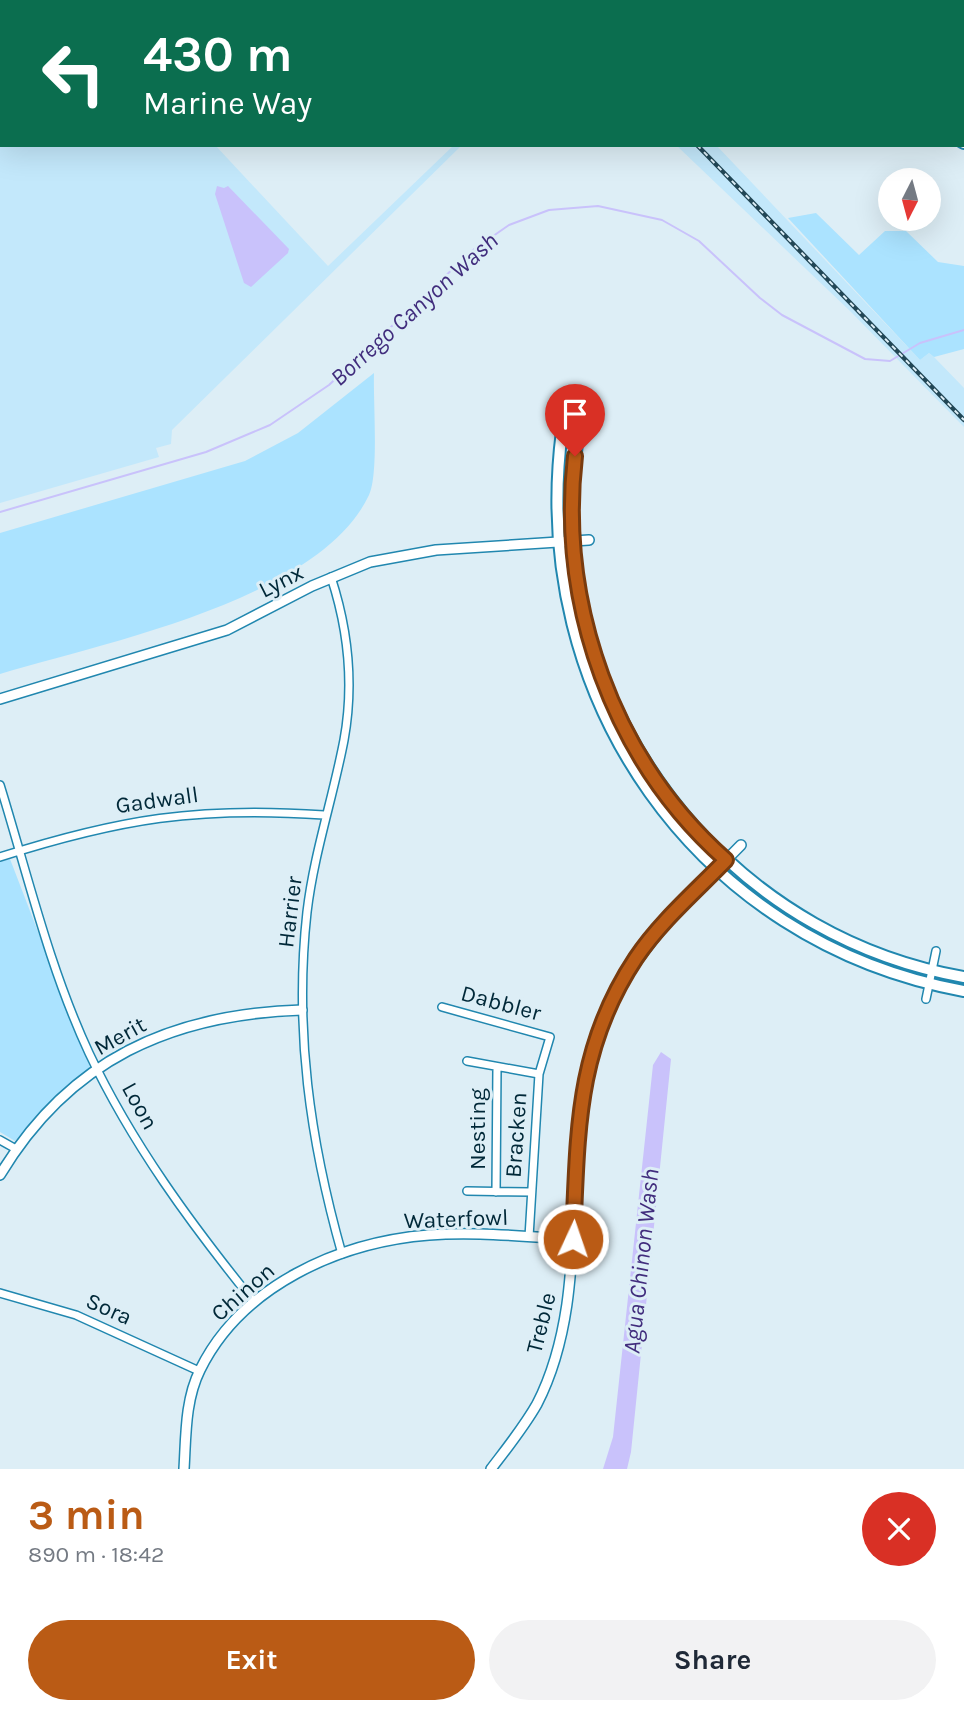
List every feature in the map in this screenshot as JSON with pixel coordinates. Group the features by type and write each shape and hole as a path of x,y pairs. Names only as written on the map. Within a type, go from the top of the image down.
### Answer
{"main road":[{"path":"562,431 556,498 558,542 576,640 591,687 620,748 655,803 716,870 769,912 802,933 858,960 929,984 964,991"},
{"path":"578,435 572,488 572,541 582,608 593,655 615,709 650,773 678,809 726,860 808,921 863,948 932,971 964,976"}],"street":[{"name":"Lynx","path":"0,699 227,630 331,577 370,562 416,552 589,540"},
{"name":"Harrier","path":"331,577 345,619 348,694 344,739 324,815 308,909 302,1010 310,1118 327,1200 342,1254"},
{"name":"Loon","path":"0,785 32,902 57,974 98,1070 130,1131 169,1191 254,1302"},
{"name":"Gadwall","path":"0,858 98,828 168,815 248,811 324,815"},
{"name":"Treble","path":"491,1469 537,1403 555,1357 570,1283 580,1109 592,1048 616,993 637,956 741,845"},
{"path":"926,999 936,951"},
{"name":"Dabbler","path":"442,1007 550,1037"},
{"name":"Merit","path":"0,1175 16,1149 68,1092 130,1048 191,1024 247,1013 302,1010"},
{"name":"Bracken","path":"529,1237 540,1074 550,1037"},
{"path":"467,1062 540,1074"},
{"name":"Nesting","path":"496,1192 497,1067"},
{"path":"0,1140 16,1149"},
{"path":"467,1191 531,1192"},
{"name":"Waterfowl","path":"342,1254 401,1238 428,1235 573,1239"},
{"name":"Chinon","path":"184,1469 187,1419 199,1371 220,1335 254,1302 288,1277 342,1254"},
{"name":"Sora","path":"0,1293 65,1311 199,1371"}],"shaded area":[{"path":"0,147 217,147 328,266 452,147 460,147 172,430 171,444 156,448 159,457 0,503"},
{"path":"678,147 718,147 920,360 929,353 934,357 964,388 964,427 850,311"},
{"path":"816,213 859,255 885,231 906,231 938,262 964,266 964,349 934,357 929,353 920,360 788,218"},
{"path":"374,373 375,455 369,495 343,532 305,563 258,590 205,612 94,648 0,674 0,533 245,461 298,433"},
{"path":"10,859 90,1067 46,1107 15,1141 0,1132 0,862"}],"water":[{"path":"217,186 228,186 289,249 288,253 251,287 244,283 215,194"},
{"name":"Agua Chinon Wash","path":"661,1052 671,1059 631,1452 627,1469 603,1469 613,1437 653,1065"}],"waterway":[{"name":"Borrego Canyon Wash","path":"0,512 206,452 270,425 329,385 473,250 509,225 549,210 598,206 662,220 699,241 782,315 865,359 890,361 920,343 964,330"}],"railway":[{"path":"699,147 964,420"}],"route":[{"path":"573,1239 580,1109 584,1080 599,1030 620,984 637,956 672,915 726,860 678,809 650,773 615,709 593,655 578,588 572,541 575,456"}]}
